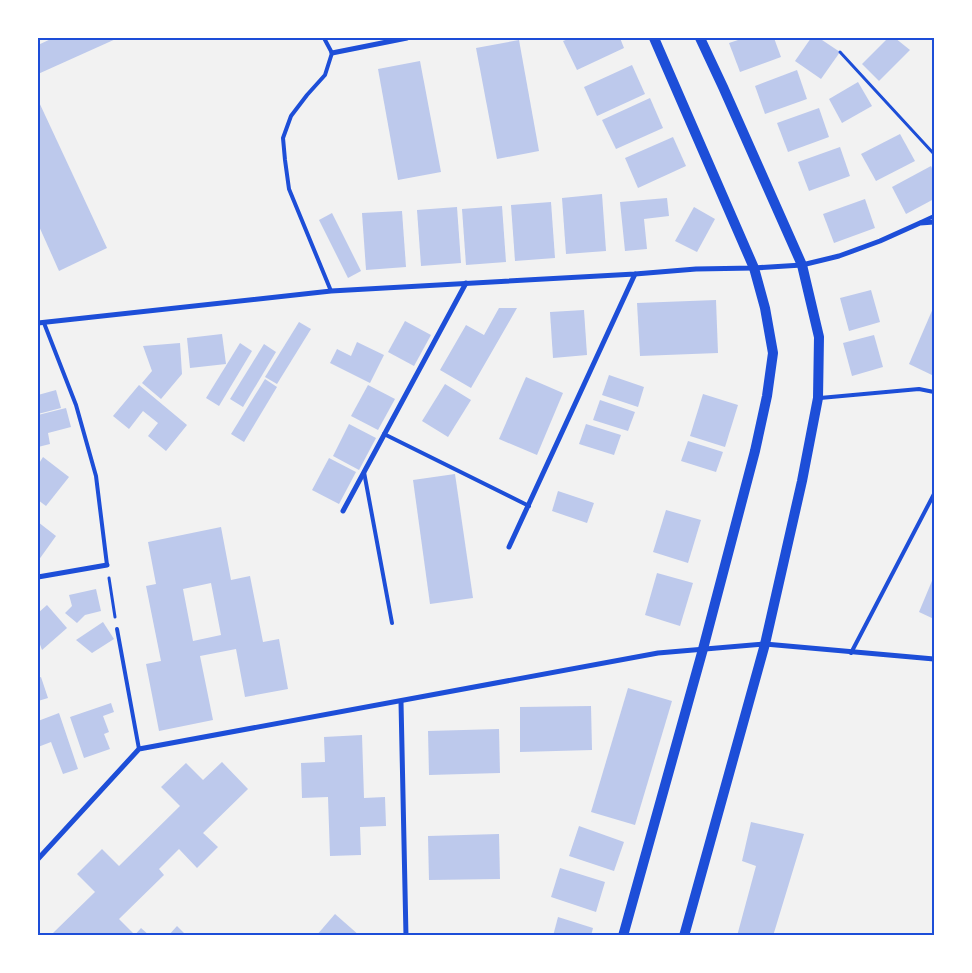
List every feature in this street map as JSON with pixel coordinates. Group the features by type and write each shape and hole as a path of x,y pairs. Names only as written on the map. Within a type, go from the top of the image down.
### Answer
{"main road":[{"path":"623,936 703,649 755,451 773,353 765,308 754,268 654,38"},
{"path":"684,936 765,644 802,481 818,398 819,337 802,265 700,38"}],"street":[{"path":"332,53 407,38"},
{"path":"38,323 331,291 696,269 802,265 847,253 920,223 934,222"},
{"path":"509,547 635,274"},
{"path":"343,511 466,283"},
{"path":"38,577 107,565"},
{"path":"38,859 139,750 658,653 765,644 934,659"},
{"path":"400,702 406,936"}],"lane":[{"path":"324,38 332,53 325,76 291,116 283,138 289,189 331,291"},
{"path":"920,223 934,216"},
{"path":"44,323 76,405 96,476 107,565"},
{"path":"818,398 919,389 934,392"},
{"path":"384,434 529,506"},
{"path":"364,472 392,622"},
{"path":"851,652 934,494"},
{"path":"117,629 139,750"}],"path":[{"path":"840,52 934,154"},
{"path":"107,565 117,629"}],"building":[{"path":"53,38 118,38 38,74 38,45"},
{"path":"571,38 620,38 624,48 577,70 563,41"},
{"path":"744,38 774,38 781,57 740,72 729,43"},
{"path":"811,38 819,38 840,52 821,79 795,61"},
{"path":"888,38 895,38 910,50 879,81 862,64"},
{"path":"519,40 539,151 497,159 476,48"},
{"path":"420,61 441,172 398,180 378,69"},
{"path":"632,65 645,94 597,116 584,87"},
{"path":"797,70 807,99 765,114 755,86"},
{"path":"858,82 872,106 842,123 829,99"},
{"path":"650,98 663,128 616,149 602,120"},
{"path":"38,100 107,248 59,271 38,224"},
{"path":"819,108 829,137 788,152 777,123"},
{"path":"900,134 915,161 876,181 861,154"},
{"path":"673,137 686,166 638,188 625,158"},
{"path":"840,147 850,176 809,191 798,162"},
{"path":"931,166 934,172 934,199 906,214 892,187"},
{"path":"602,194 606,251 566,254 562,198"},
{"path":"667,198 669,216 644,219 647,249 625,251 620,202"},
{"path":"865,199 875,228 834,243 823,214"},
{"path":"551,202 555,258 515,261 511,205"},
{"path":"502,206 506,262 466,265 462,209"},
{"path":"457,207 461,263 421,266 417,210"},
{"path":"694,207 715,219 697,252 675,241"},
{"path":"402,211 406,267 366,270 362,213"},
{"path":"332,213 361,271 348,278 319,220"},
{"path":"871,290 880,322 849,331 840,298"},
{"path":"716,300 718,353 640,356 637,303"},
{"path":"934,306 934,376 909,364"},
{"path":"499,308 517,308 471,388 440,370 466,325 484,335"},
{"path":"584,310 587,355 553,358 550,312"},
{"path":"405,321 431,335 414,366 388,352"},
{"path":"299,322 311,329 277,384 265,377"},
{"path":"222,334 226,364 190,368 187,338"},
{"path":"874,335 883,367 852,376 843,343"},
{"path":"357,342 384,355 370,383 330,363 337,349 351,356"},
{"path":"180,343 182,374 161,399 142,383 152,371 143,346"},
{"path":"240,343 252,351 219,406 206,398"},
{"path":"264,344 276,352 243,407 230,399"},
{"path":"609,375 644,387 638,407 602,395"},
{"path":"526,377 563,393 537,455 499,439"},
{"path":"265,379 277,387 244,442 231,434"},
{"path":"445,384 471,400 448,437 422,421"},
{"path":"139,385 187,425 166,451 148,436 158,423 143,411 129,429 113,416"},
{"path":"368,385 395,399 378,430 351,416"},
{"path":"56,390 61,408 38,414 38,395"},
{"path":"703,394 738,405 725,447 690,436"},
{"path":"600,400 635,412 628,431 593,420"},
{"path":"66,408 71,427 48,433 50,444 38,447 38,415"},
{"path":"349,424 376,438 359,470 333,456"},
{"path":"586,424 621,435 614,455 579,444"},
{"path":"688,441 723,452 716,472 681,461"},
{"path":"43,457 69,477 46,506 38,500 38,465"},
{"path":"329,458 356,472 339,504 312,490"},
{"path":"455,474 473,598 430,604 413,480"},
{"path":"558,491 594,503 587,523 552,511"},
{"path":"666,510 701,520 688,563 653,552"},
{"path":"38,522 56,536 38,561"},
{"path":"221,527 231,580 250,576 263,642 279,639 288,689 245,697 236,649 200,656 213,720 159,731 146,664 161,661 146,586 156,584 148,542","holes":["211,583 221,635 193,641 183,589"]},
{"path":"657,573 693,583 680,626 645,615"},
{"path":"934,576 934,619 919,612"},
{"path":"96,589 101,611 85,615 77,623 65,613 72,606 69,595"},
{"path":"47,605 67,628 42,650 38,639 38,613"},
{"path":"103,622 114,639 92,653 76,640"},
{"path":"41,677 48,698 38,701 38,678"},
{"path":"628,688 672,701 635,825 591,812"},
{"path":"111,703 114,712 103,716 109,732 104,734 110,749 84,758 70,717"},
{"path":"591,706 592,750 520,752 520,707"},
{"path":"59,713 78,769 63,774 51,742 38,747 38,721"},
{"path":"499,729 500,773 429,775 428,731"},
{"path":"362,735 364,798 385,797 386,826 360,827 361,855 330,856 328,797 302,798 301,763 325,762 324,737"},
{"path":"222,762 248,789 203,833 218,847 197,868 179,849 159,869 164,875 119,919 134,934 132,936 56,936 53,933 95,892 77,874 102,849 119,866 180,806 161,787 186,763 203,780"},
{"path":"751,822 804,834 773,936 737,936 756,866 742,861"},
{"path":"579,826 624,842 614,871 569,856"},
{"path":"499,834 500,879 429,880 428,836"},
{"path":"560,868 605,882 596,912 551,897"},
{"path":"335,914 360,936 316,936"},
{"path":"558,917 593,928 591,936 553,936"},
{"path":"177,926 187,936 168,936"},
{"path":"141,928 150,936 134,936"}]}
